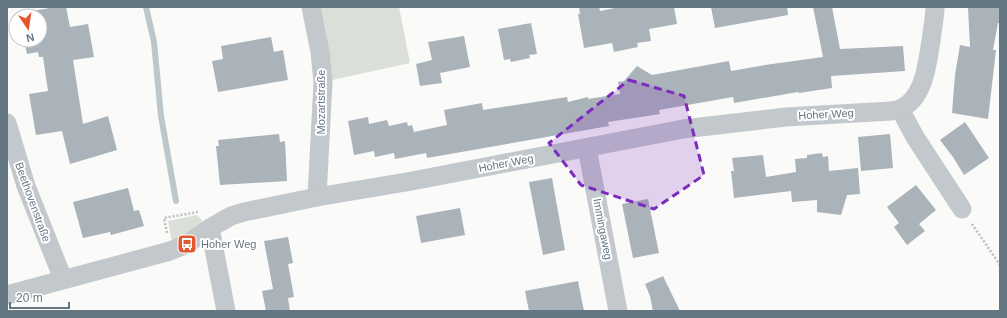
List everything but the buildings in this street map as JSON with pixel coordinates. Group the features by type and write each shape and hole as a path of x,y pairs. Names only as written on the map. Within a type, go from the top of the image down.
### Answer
{"street":[{"name":"Mozartstraße","path":"311,7 320,52 323,82 317,197"},
{"path":"935,7 928,62 924,78 919,91 909,103 900,109 915,137 962,209"},
{"name":"Hoher Weg","path":"7,295 170,251 187,244 231,216 244,212 683,129 770,118 891,111 900,109"},
{"name":"Beethovenstraße","path":"7,123 26,186 62,280"},
{"name":"Immingaweg","path":"587,148 618,311"},
{"path":"210,228 226,311"}],"path":[{"path":"962,209 1000,265"}],"highlighted area":[{"path":"629,80 684,96 704,175 654,209 581,185 549,143"}],"shaded area":[{"path":"311,7 399,7 410,63 323,82"},
{"path":"197,215 202,222 193,231 172,242 168,221"}],"waterway":[{"path":"146,7 154,42 161,116 176,201"}],"place":[{"name":"Hoher Weg","path":"187,244"}]}
